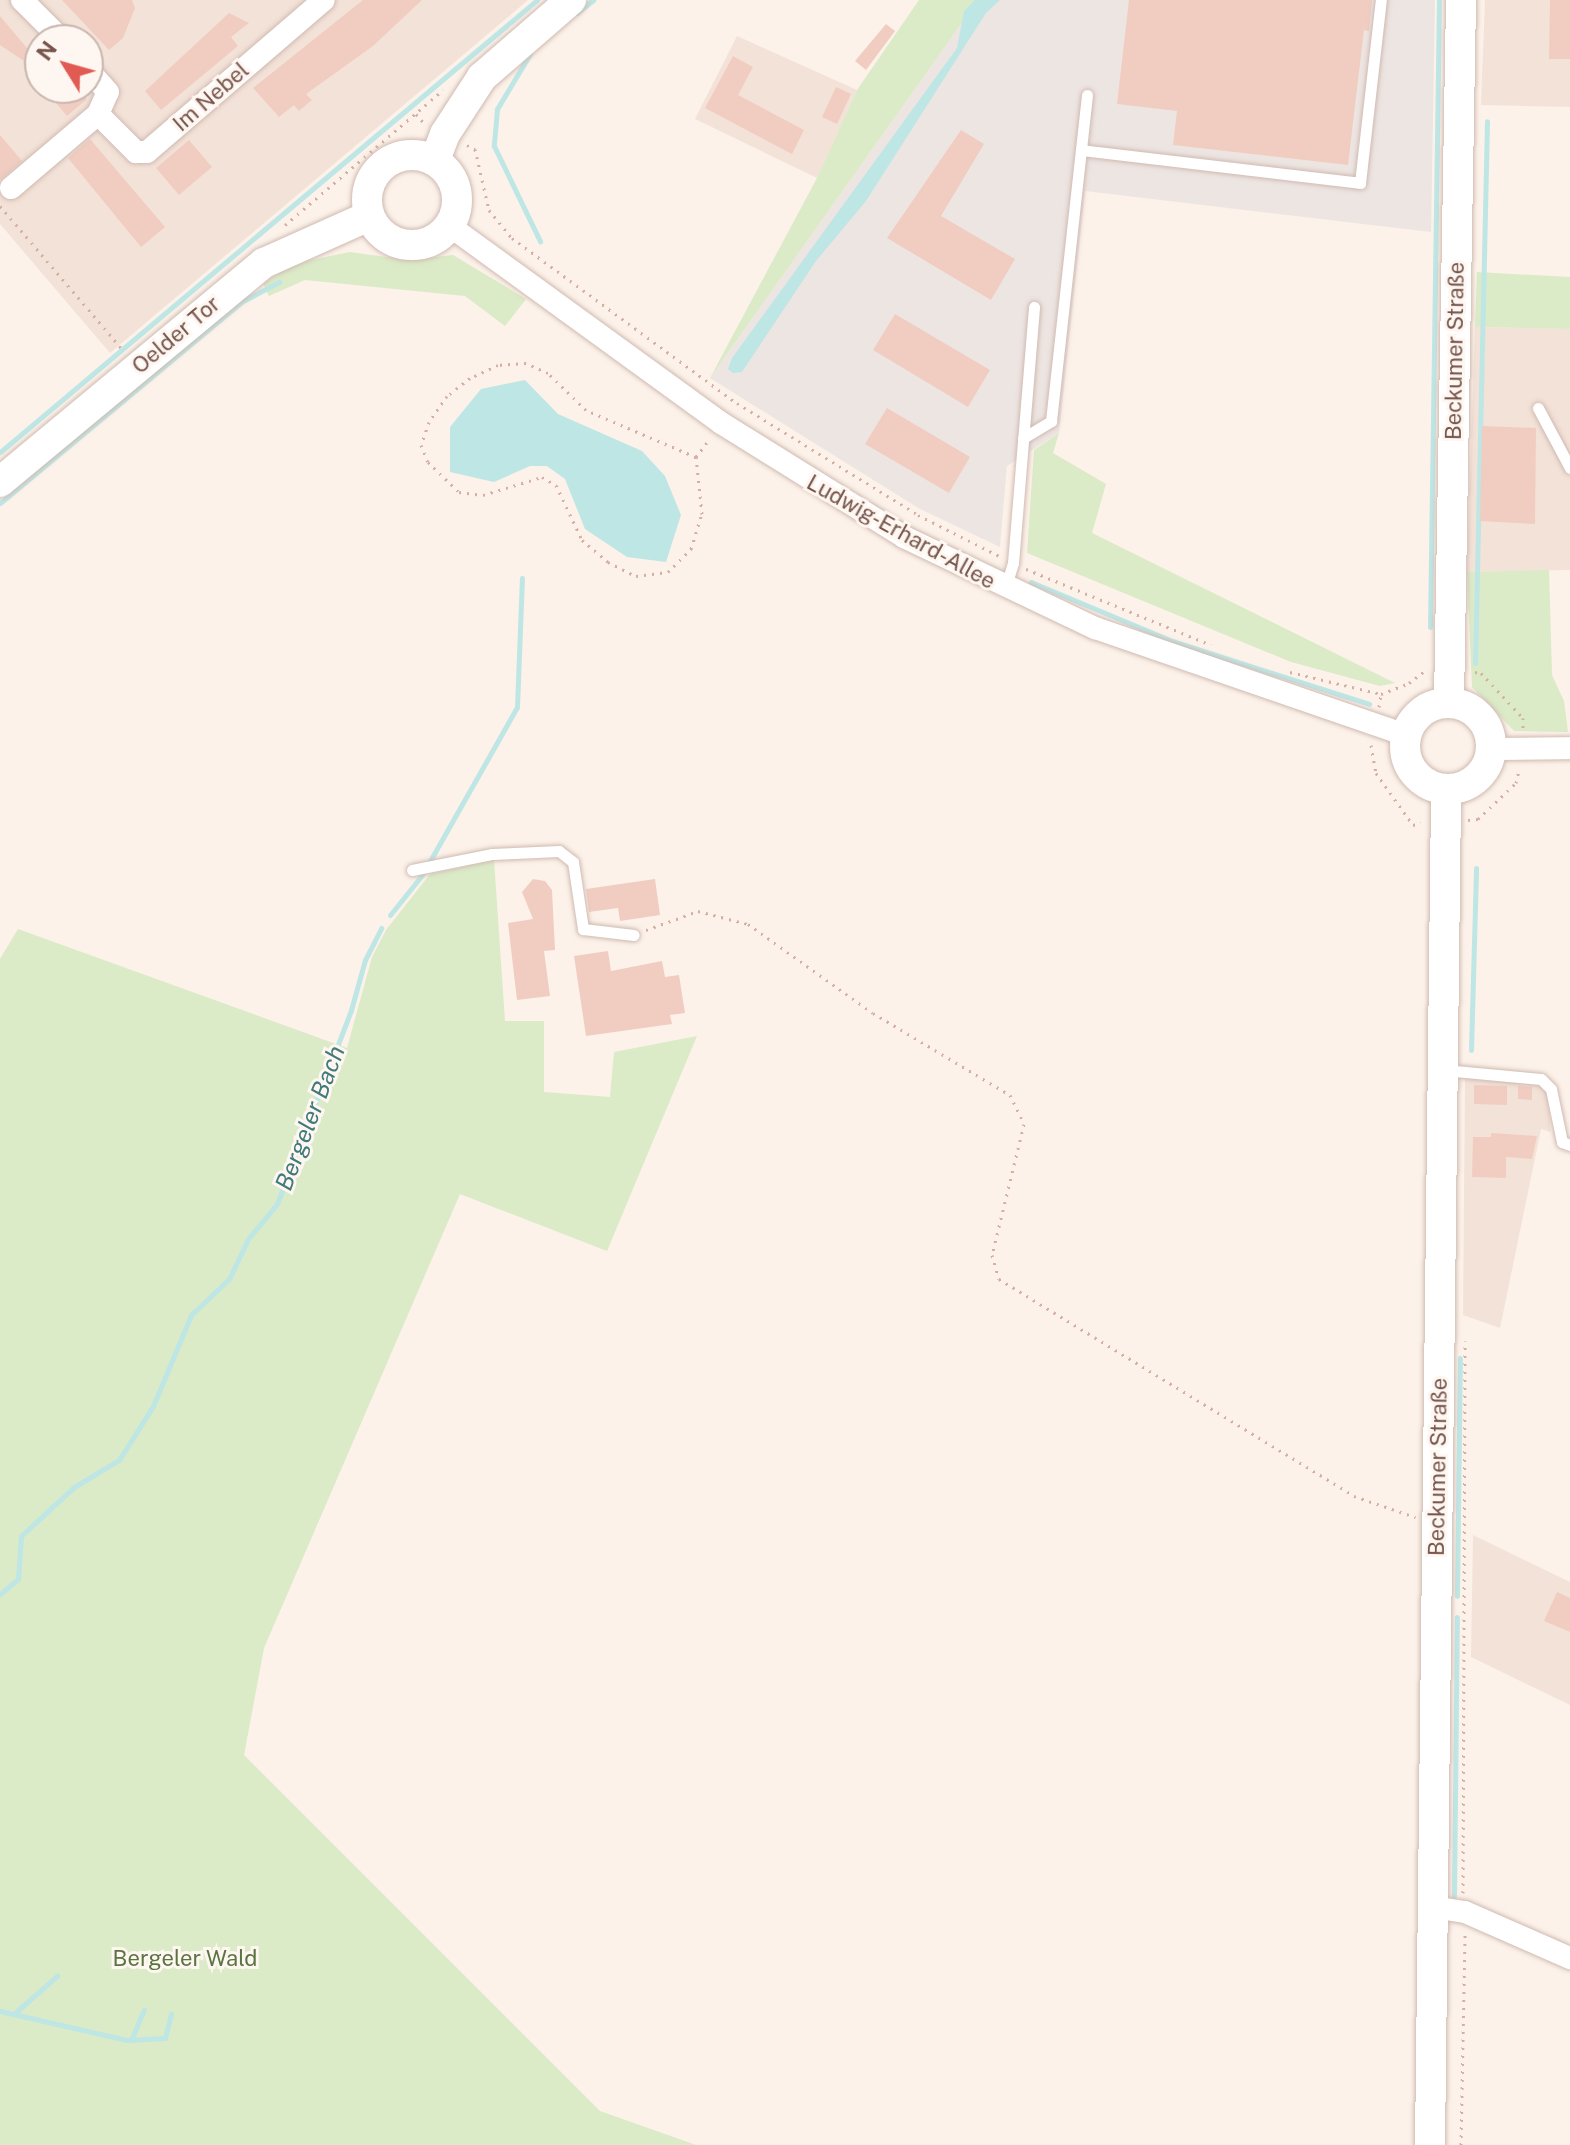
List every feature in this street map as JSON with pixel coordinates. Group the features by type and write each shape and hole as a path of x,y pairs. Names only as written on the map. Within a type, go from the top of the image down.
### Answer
{"main road":[{"path":"440,147 457,190 450,226 426,243 397,243 380,232 369,216 369,184 390,160 420,155 440,147 482,77 571,0"},
{"name":"Beckumer Straße","path":"1449,702 1437,670 1461,0"},
{"name":"Oelder Tor","path":"0,482 264,263 369,216"},
{"path":"1449,702 1475,712 1484,722 1491,749 1477,778 1446,804 1418,778 1404,750 1405,735 1415,717 1430,706 1449,702"},
{"name":"Beckumer Straße","path":"1430,2145 1446,804"}],"street":[{"path":"22,0 46,24"},
{"name":"Im Nebel","path":"98,114 136,152 147,152 324,0"},
{"path":"6,197 98,114 103,104"},
{"name":"Ludwig-Erhard-Allee","path":"450,226 721,423 904,537 1005,589 1218,674 1377,723 1405,735"},
{"path":"1491,749 1570,748"},
{"path":"1433,1907 1465,1912 1570,1958"}],"lane":[{"path":"1081,150 1360,183 1381,0"},
{"path":"1023,438 1051,421 1087,95"},
{"path":"1005,589 1013,563 1034,307"},
{"path":"1538,408 1570,468"},
{"path":"412,870 538,848 559,851 573,862 583,929 634,935"},
{"path":"1444,1070 1541,1079 1551,1089 1562,1142 1570,1145"}],"path":[{"path":"279,231 450,85"},
{"path":"416,114 440,147 475,149 489,210 512,238 737,403 918,515 1013,563 1217,647"},
{"path":"6,197 137,367"},
{"path":"696,457 586,410 548,373 526,363 498,365 470,378 438,409 421,445 428,462 459,492 483,495 542,477 556,485 582,540 608,562 636,576 668,572 691,549 702,514 696,457 721,423"},
{"path":"1287,672 1381,694 1437,670 1481,673 1523,718 1516,783 1478,819 1446,804 1413,825 1376,773 1369,751 1377,723"},
{"path":"634,935 698,911 748,924 873,1013 1010,1095 1024,1124 992,1255 999,1279 1354,1496 1437,1525"}],"shaded area":[{"path":"0,0 528,0 110,353 0,224"},
{"path":"978,0 1435,0 1431,232 1085,191 1059,433 1007,466 1000,547 920,509 710,378"},
{"path":"1485,0 1570,0 1570,107 1481,105"},
{"path":"737,36 857,90 817,178 695,119"},
{"path":"1475,327 1570,329 1570,570 1467,572"},
{"path":"1465,1078 1537,1082 1547,1091 1551,1132 1541,1129 1500,1328 1463,1315"},
{"path":"1473,1535 1570,1582 1570,1705 1471,1657"}],"green space":[{"path":"919,0 978,0 710,378 817,178 857,90"},
{"path":"350,252 408,260 453,255 526,299 505,326 465,296 305,280 269,296 263,283 295,263"},
{"path":"1477,272 1570,277 1570,329 1475,327"},
{"path":"1059,433 1053,453 1106,484 1092,533 1395,683 1380,686 1291,662 1027,553 1034,450"},
{"path":"1549,570 1552,675 1564,701 1568,732 1514,731 1472,687 1467,572"},
{"name":"Bergeler Wald","path":"494,860 505,1021 544,1021 544,1092 610,1097 614,1052 697,1036 607,1251 460,1194 264,1648 244,1755 600,2111 696,2145 0,2145 0,959 18,929 347,1048 372,957 386,930 430,874"}],"water":[{"path":"975,0 1000,0 986,13 866,201 816,261 742,372 733,373 728,369 732,358 957,48 964,11"},
{"path":"525,380 558,414 642,451 665,476 681,515 666,562 627,557 585,529 565,479 547,466 530,466 494,482 450,472 450,427 481,389"}],"building":[{"path":"62,0 132,0 135,8 123,38 109,50 104,45 104,24 85,24"},
{"path":"363,0 422,0 373,46 306,94 312,100 299,111 294,105 279,117 253,88"},
{"path":"1129,0 1372,0 1369,31 1364,30 1348,165 1173,145 1177,111 1117,104"},
{"path":"1550,0 1570,0 1570,59 1549,59"},
{"path":"229,13 249,23 231,37 238,46 161,110 145,91"},
{"path":"0,16 24,44 24,61 0,45"},
{"path":"886,24 895,31 866,70 855,61"},
{"path":"733,56 753,67 738,95 804,130 792,154 705,108"},
{"path":"836,87 851,94 837,124 822,117"},
{"path":"57,104 81,104 67,116"},
{"path":"961,130 984,144 941,216 1015,259 991,300 887,238"},
{"path":"0,135 22,161 0,180"},
{"path":"90,139 165,227 141,247 68,158"},
{"path":"189,140 212,167 179,195 156,168"},
{"path":"895,314 990,370 968,407 873,350"},
{"path":"887,408 970,457 949,493 865,444"},
{"path":"1482,426 1536,428 1535,524 1480,521"},
{"path":"533,879 545,881 552,890 555,950 544,951 550,996 517,1000 508,923 533,919 522,892"},
{"path":"655,879 660,915 620,921 618,908 589,912 586,889"},
{"path":"608,951 611,971 662,961 665,977 679,975 685,1013 670,1015 672,1024 586,1036 574,956"},
{"path":"1474,1085 1507,1086 1507,1105 1474,1104"},
{"path":"1518,1086 1532,1087 1532,1100 1518,1099"},
{"path":"1491,1133 1537,1136 1532,1159 1506,1157 1506,1178 1472,1177 1473,1137 1491,1137"},
{"path":"1557,1592 1570,1598 1570,1632 1544,1621"}],"waterway":[{"path":"0,452 537,0"},
{"path":"577,13 593,0"},
{"path":"1430,627 1439,0"},
{"path":"530,54 497,109 494,146 540,241"},
{"path":"1475,663 1487,121"},
{"path":"0,503 241,302 279,282"},
{"name":"Bergeler Bach","path":"390,915 422,875 517,707 522,578"},
{"path":"1031,582 1172,641 1369,704"},
{"path":"1471,1050 1476,868"},
{"name":"Bergeler Bach","path":"0,1594 18,1579 21,1536 74,1487 119,1460 153,1406 191,1315 229,1279 248,1239 277,1204 351,1010 365,960 381,928"},
{"path":"1457,1596 1460,1358"},
{"path":"1454,1896 1457,1617"},
{"path":"16,2012 57,1976"},
{"path":"131,2040 144,2010"},
{"path":"0,2011 127,2040 165,2038 171,2014"}]}
